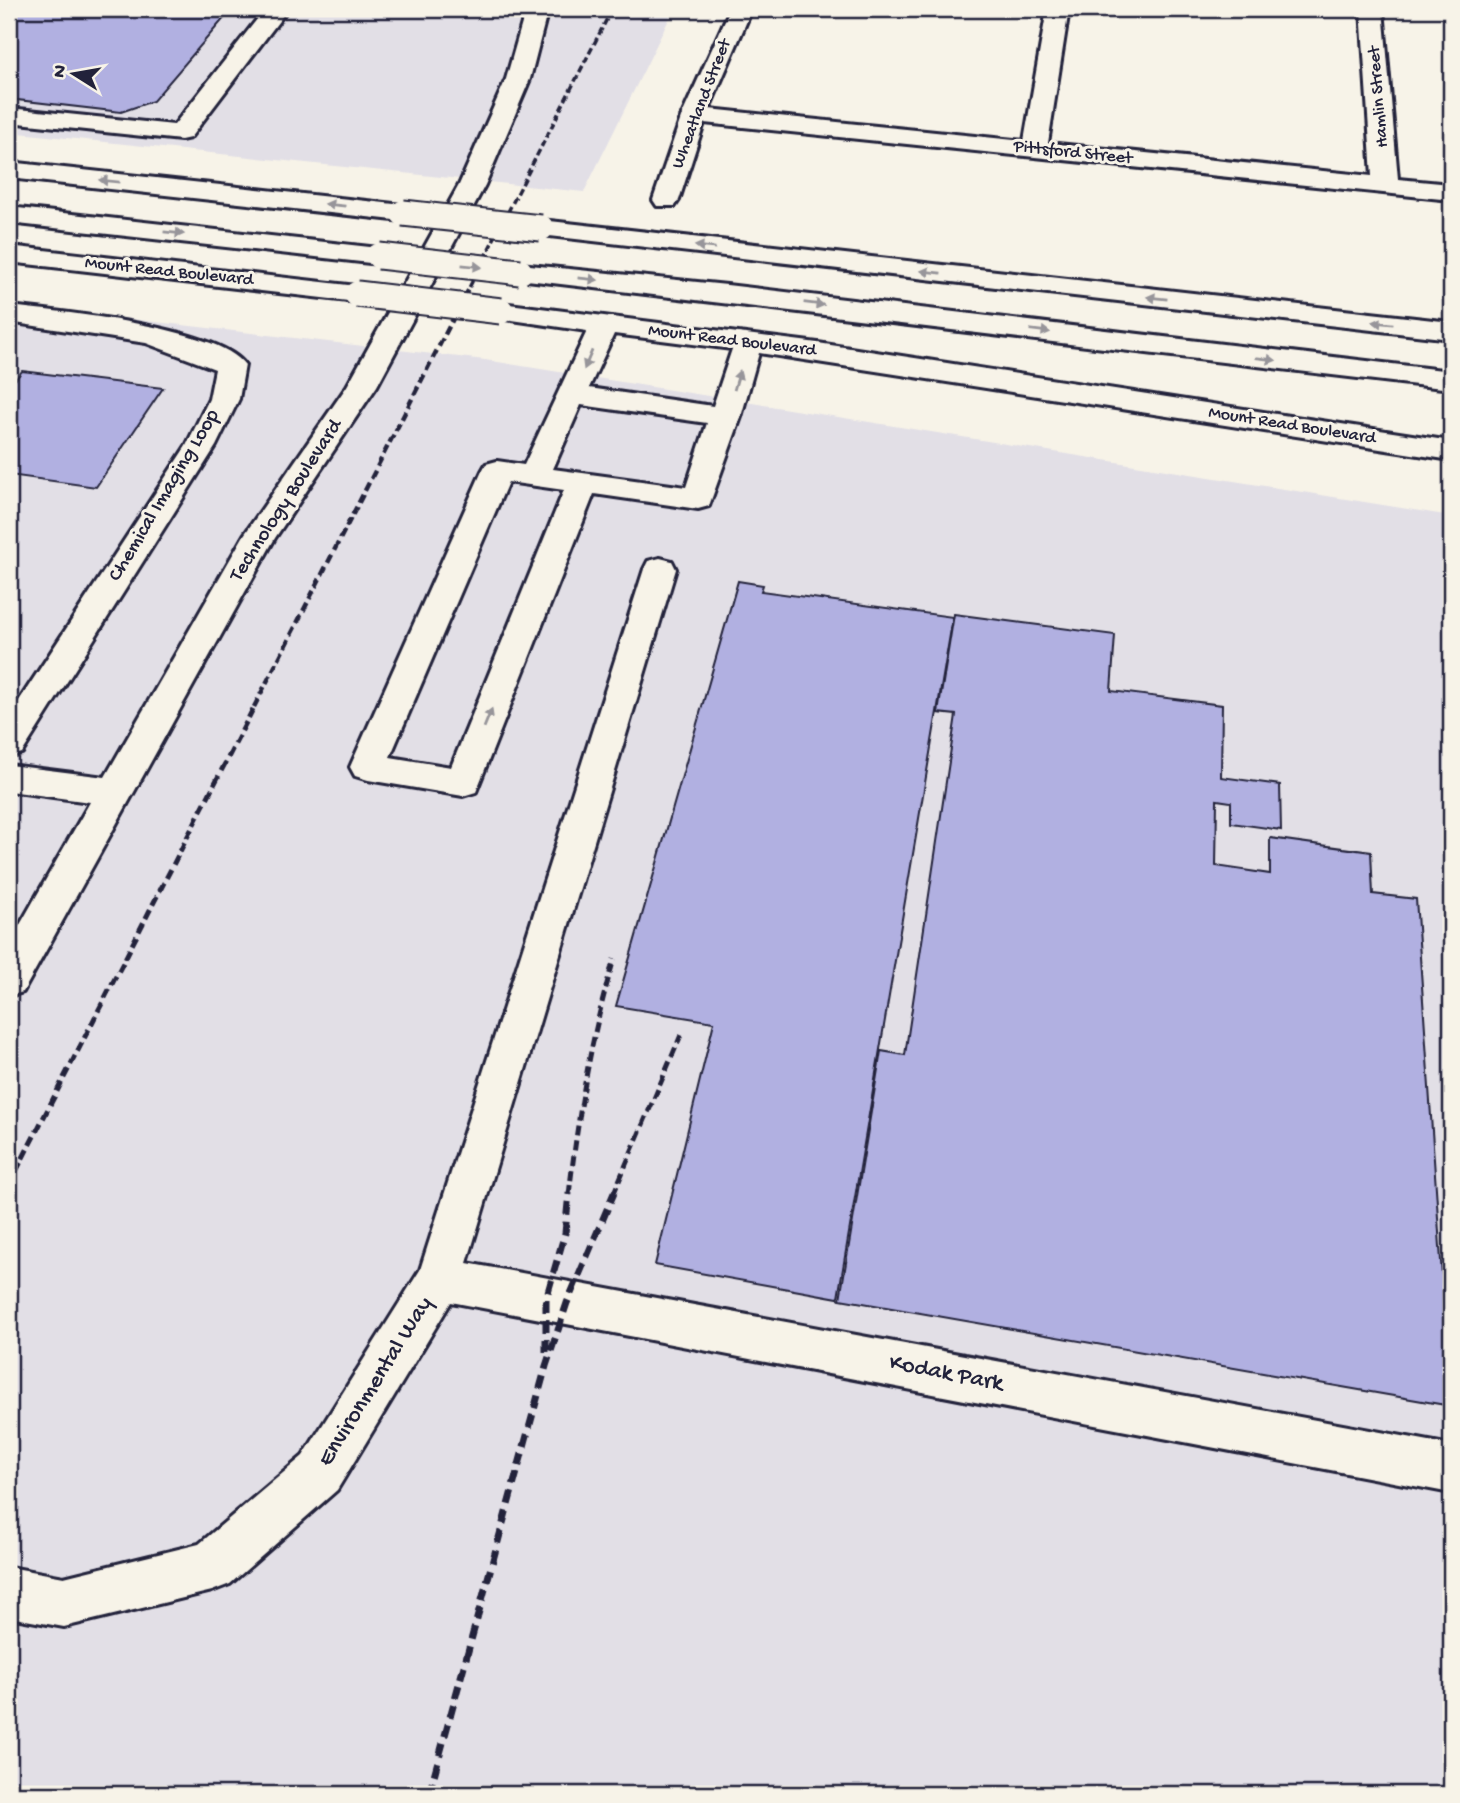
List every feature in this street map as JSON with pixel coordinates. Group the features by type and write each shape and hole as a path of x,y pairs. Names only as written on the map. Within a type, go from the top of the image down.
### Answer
{"street":[{"path":"9,115 181,133 276,9"},
{"name":"Technology Boulevard","path":"9,980 260,536 362,386 472,185 518,79 537,9"},
{"name":"Wheatland Street","path":"666,200 694,115 741,9"},
{"path":"1035,149 1058,9"},
{"name":"Hamlin Street","path":"1372,9 1386,185"},
{"name":"Pittsford Street","path":"694,115 1451,192"},
{"path":"9,170 1451,331"},
{"name":"Mount Read Boulevard","path":"9,215 740,295 1451,380"},
{"name":"Mount Read Boulevard","path":"9,254 501,311 748,343 1451,451"},
{"name":"Chemical Imaging Loop","path":"9,314 80,321 205,351 230,365 225,399 201,446 9,744"},
{"path":"534,476 604,324"},
{"path":"583,482 463,782 368,767 497,471 583,482 698,499 748,343"},
{"path":"1332,367 1451,391"},
{"path":"573,395 726,417"},
{"name":"Environmental Way","path":"9,1592 64,1602 212,1566 320,1473 440,1279 660,569"},
{"path":"9,778 115,792"},
{"name":"Kodak Park","path":"440,1279 1451,1469"}],"shaded area":[{"path":"9,9 674,9 584,192 9,132"},
{"path":"9,305 485,360 1451,516 1451,1794 9,1794"}],"building":[{"path":"9,9 232,9 153,101 121,112 9,99"},
{"path":"22,371 163,388 96,487 9,475 9,388"},
{"path":"738,581 763,585 761,591 953,617 838,1298 655,1265 714,1022 616,1006"},
{"path":"954,614 1115,635 1111,691 1222,705 1221,777 1280,785 1281,830 1231,823 1231,802 1217,800 1216,866 1270,874 1270,838 1371,852 1373,894 1416,899 1451,1406 840,1299 881,1051 905,1055 956,715 938,713"}],"railway":[{"path":"455,315 612,9"},
{"path":"254,707 456,313"},
{"path":"9,1185 255,705"},
{"path":"569,1195 586,1076 614,959"},
{"path":"613,1195 681,1035"},
{"path":"546,1352 546,1299 565,1233 569,1193"},
{"path":"429,1794 546,1366 567,1303 614,1193"}]}
